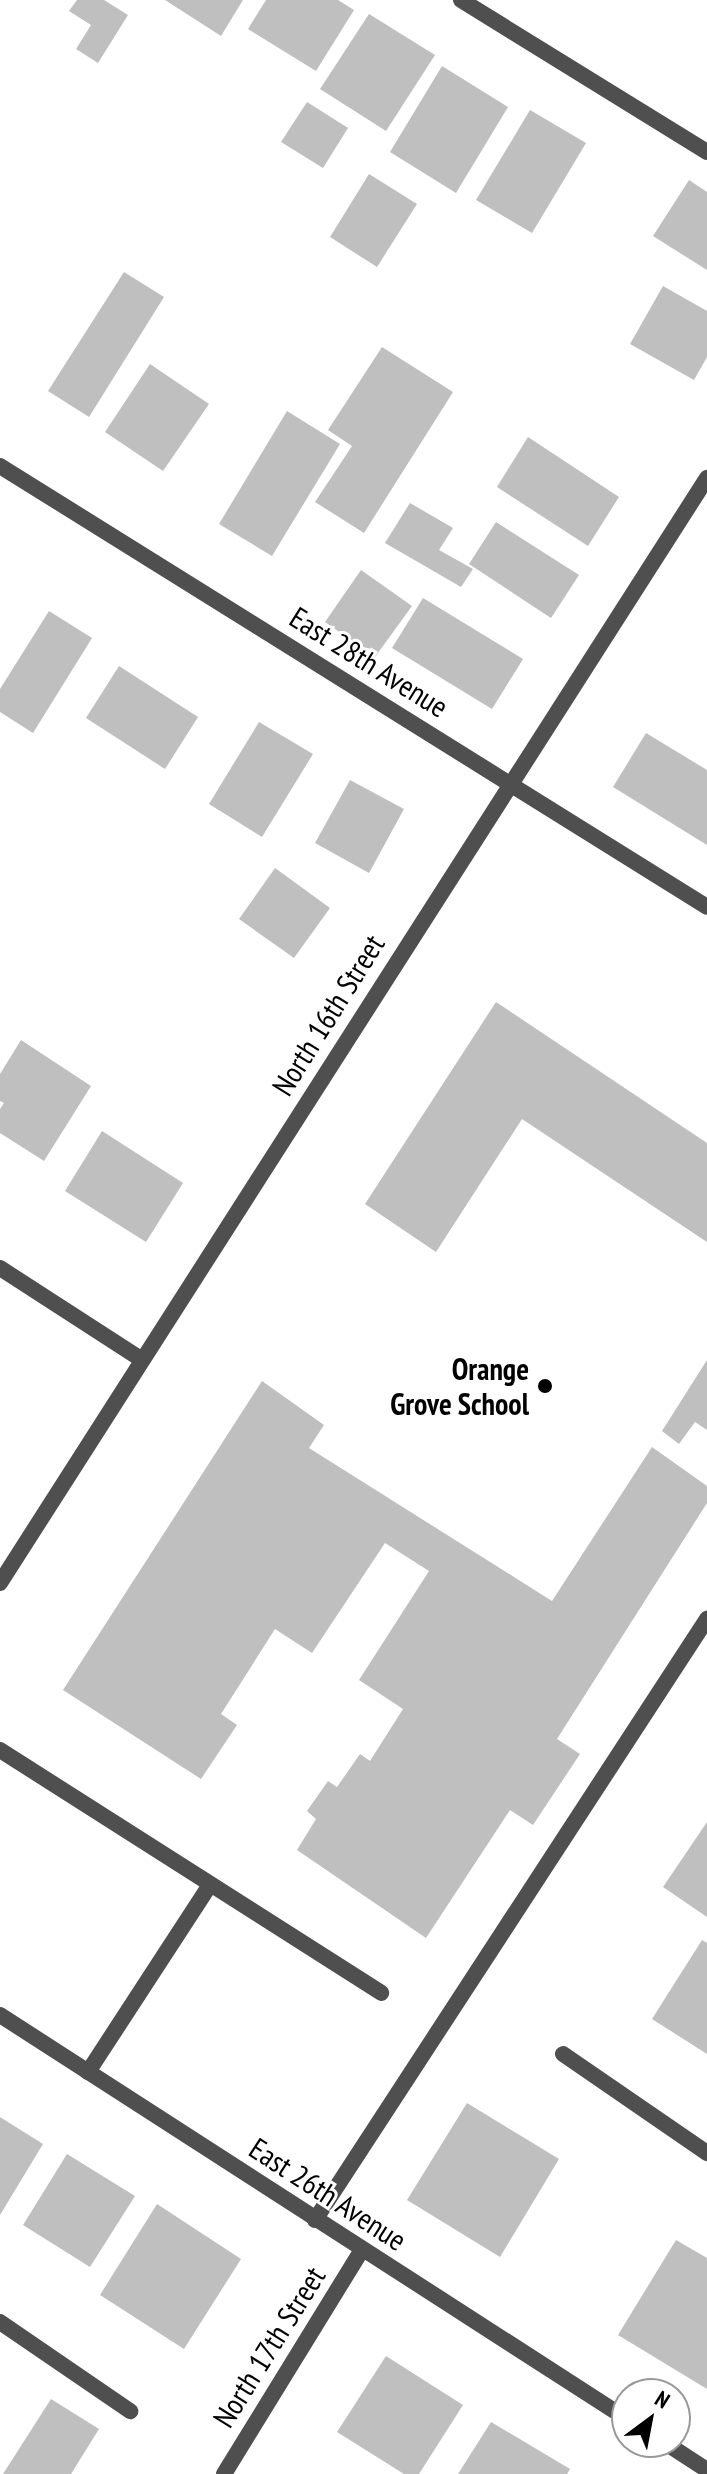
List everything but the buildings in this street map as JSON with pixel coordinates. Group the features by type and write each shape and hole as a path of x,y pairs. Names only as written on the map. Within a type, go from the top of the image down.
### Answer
{"street":[{"path":"461,0 707,152"},
{"name":"East 28th Avenue","path":"0,466 707,907"},
{"name":"North 16th Street","path":"0,1583 509,782 707,478"},
{"path":"0,1268 142,1360"},
{"path":"315,2220 707,1619"},
{"path":"0,1750 381,1993"},
{"path":"88,2072 210,1885"},
{"name":"East 26th Avenue","path":"0,2015 611,2409"},
{"path":"563,2054 707,2153"},
{"name":"North 17th Street","path":"224,2474 362,2250"},
{"path":"3,2330 130,2411"},
{"path":"689,2458 707,2470"}],"place":[{"name":"Orange Grove School","path":"545,1386"}]}
